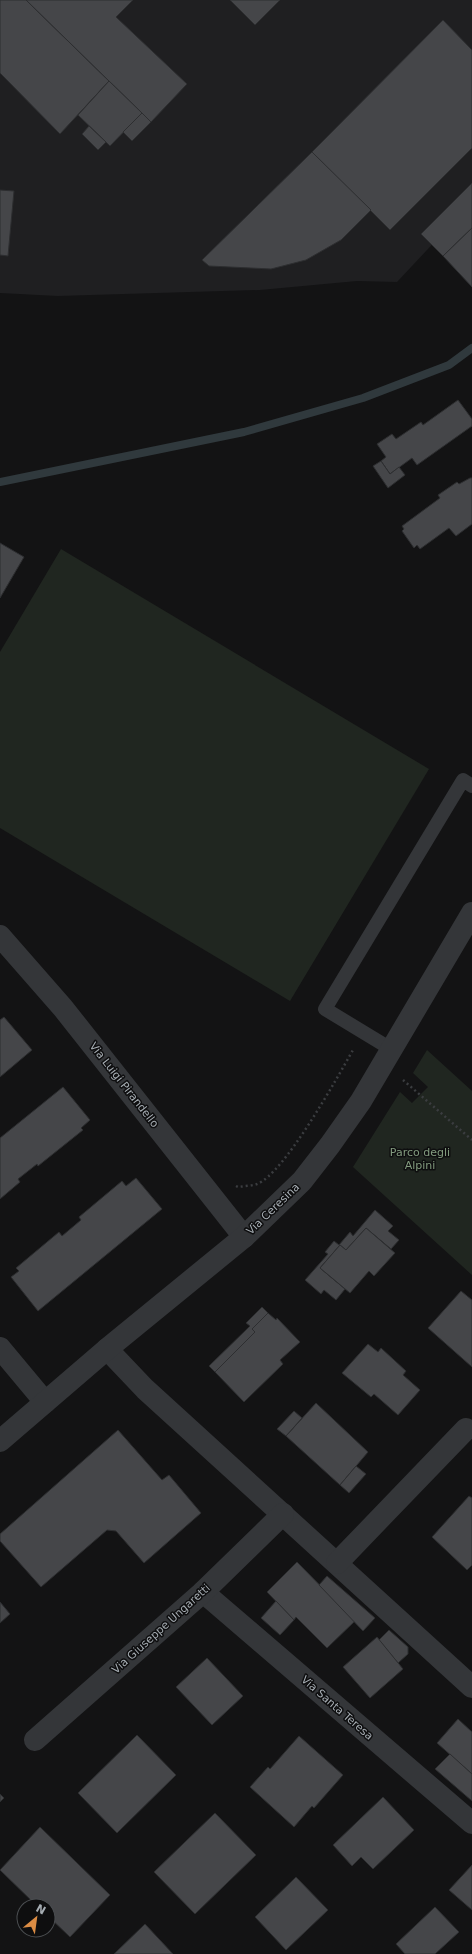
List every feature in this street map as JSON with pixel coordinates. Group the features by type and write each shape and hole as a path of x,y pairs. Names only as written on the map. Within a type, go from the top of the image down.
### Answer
{"street":[{"name":"Via Ceresina","path":"0,1441 107,1349 244,1237 302,1181 361,1101 472,913"},
{"name":"Via Luigi Pirandello","path":"0,936 63,1008 244,1237"},
{"path":"0,1348 45,1402"},
{"path":"107,1349 145,1389 472,1687"},
{"path":"337,1563 466,1429"},
{"name":"Via Giuseppe Ungaretti","path":"35,1740 203,1592 283,1514"},
{"name":"Via Santa Teresa","path":"203,1592 472,1823"}],"lane":[{"path":"387,1056 363,1032 325,1009 463,780 472,786"}],"path":[{"path":"232,1183 238,1187 258,1184 276,1167 309,1124 363,1032"},
{"path":"387,1056 472,1140"}],"shaded area":[{"path":"0,0 472,0 472,202 397,282 357,281 260,290 58,296 0,293"}],"green space":[{"path":"61,549 429,769 290,1001 0,828 0,652"},
{"name":"Parco degli Alpini","path":"427,1050 472,1091 472,1275 353,1167 400,1092 412,1103 428,1087 413,1073"}],"building":[{"path":"0,0 26,0 109,81 60,134 0,73"},
{"path":"26,0 133,0 116,17 187,84 151,122"},
{"path":"230,0 280,0 255,25"},
{"path":"443,20 472,50 472,148 390,230 312,152"},
{"path":"109,81 142,113 110,146 78,115"},
{"path":"142,113 151,122 132,141 123,132"},
{"path":"89,126 106,142 98,150 82,134"},
{"path":"312,152 371,210 341,240 306,260 271,269 209,266 202,260"},
{"path":"472,183 472,228 443,256 421,234"},
{"path":"0,190 14,191 8,256 0,255"},
{"path":"472,228 472,287 443,256"},
{"path":"458,400 472,419 472,426 417,465 412,458 390,474 381,461 386,457 377,444 392,434 396,439 421,422 423,425"},
{"path":"381,461 390,474 399,467 405,475 388,488 373,466"},
{"path":"472,478 472,524 456,536 449,528 420,549 417,545 414,548 402,531 404,529 402,526 440,498 438,495 457,482 459,484"},
{"path":"0,543 24,557 0,598"},
{"path":"4,1017 32,1050 0,1077 0,1020"},
{"path":"63,1087 90,1120 81,1128 83,1130 38,1166 37,1164 18,1179 20,1182 0,1199 0,1138"},
{"path":"136,1178 162,1209 38,1311 11,1277 19,1271 16,1268 59,1232 62,1236 81,1220 79,1217 122,1181 126,1186"},
{"path":"375,1210 393,1226 388,1231 399,1240 391,1249 366,1228 346,1250 340,1245 320,1268 345,1289 336,1300 324,1290 321,1294 305,1280 328,1254 325,1252 334,1241 339,1245 350,1232 353,1236"},
{"path":"366,1228 395,1253 374,1276 369,1271 350,1293 320,1268 340,1245 346,1250"},
{"path":"461,1291 472,1300 472,1367 428,1328"},
{"path":"262,1307 268,1313 252,1329 255,1332 215,1372 209,1366 250,1326 246,1323"},
{"path":"268,1313 276,1320 277,1318 300,1342 280,1360 283,1364 244,1402 215,1372 255,1332 252,1329"},
{"path":"368,1344 378,1352 381,1348 406,1371 403,1375 420,1390 398,1415 374,1394 371,1397 342,1373"},
{"path":"316,1403 368,1452 340,1485 286,1436"},
{"path":"294,1411 302,1418 286,1436 277,1429"},
{"path":"118,1430 162,1480 169,1475 201,1513 144,1563 116,1531 107,1530 41,1587 0,1541 0,1534"},
{"path":"356,1466 366,1474 349,1493 340,1485"},
{"path":"469,1496 472,1498 472,1565 467,1570 432,1537"},
{"path":"297,1562 355,1621 327,1648 296,1617 294,1620 267,1592"},
{"path":"327,1576 375,1618 363,1631 319,1585"},
{"path":"276,1601 294,1620 280,1635 261,1618"},
{"path":"0,1602 10,1614 0,1623"},
{"path":"389,1630 408,1647 408,1654 398,1663 379,1640"},
{"path":"377,1637 403,1669 370,1698 343,1667"},
{"path":"207,1658 243,1696 212,1725 176,1687"},
{"path":"458,1719 472,1732 472,1774 437,1743"},
{"path":"137,1735 176,1775 117,1833 78,1793"},
{"path":"299,1736 343,1775 314,1808 312,1806 294,1827 250,1787 268,1767 270,1769"},
{"path":"450,1754 472,1774 472,1801 435,1769"},
{"path":"0,1794 4,1798 0,1802"},
{"path":"383,1797 414,1830 373,1869 361,1857 352,1866 333,1845"},
{"path":"215,1813 256,1855 195,1914 154,1872"},
{"path":"40,1827 110,1895 70,1937 56,1924 56,1898 29,1898 0,1870"},
{"path":"472,1865 472,1910 449,1890"},
{"path":"296,1877 328,1910 286,1950 255,1917"},
{"path":"435,1907 459,1932 435,1954 405,1954 396,1944"},
{"path":"145,1924 173,1954 114,1954"}],"waterway":[{"path":"0,482 244,432 363,398 449,365 472,348"}]}
